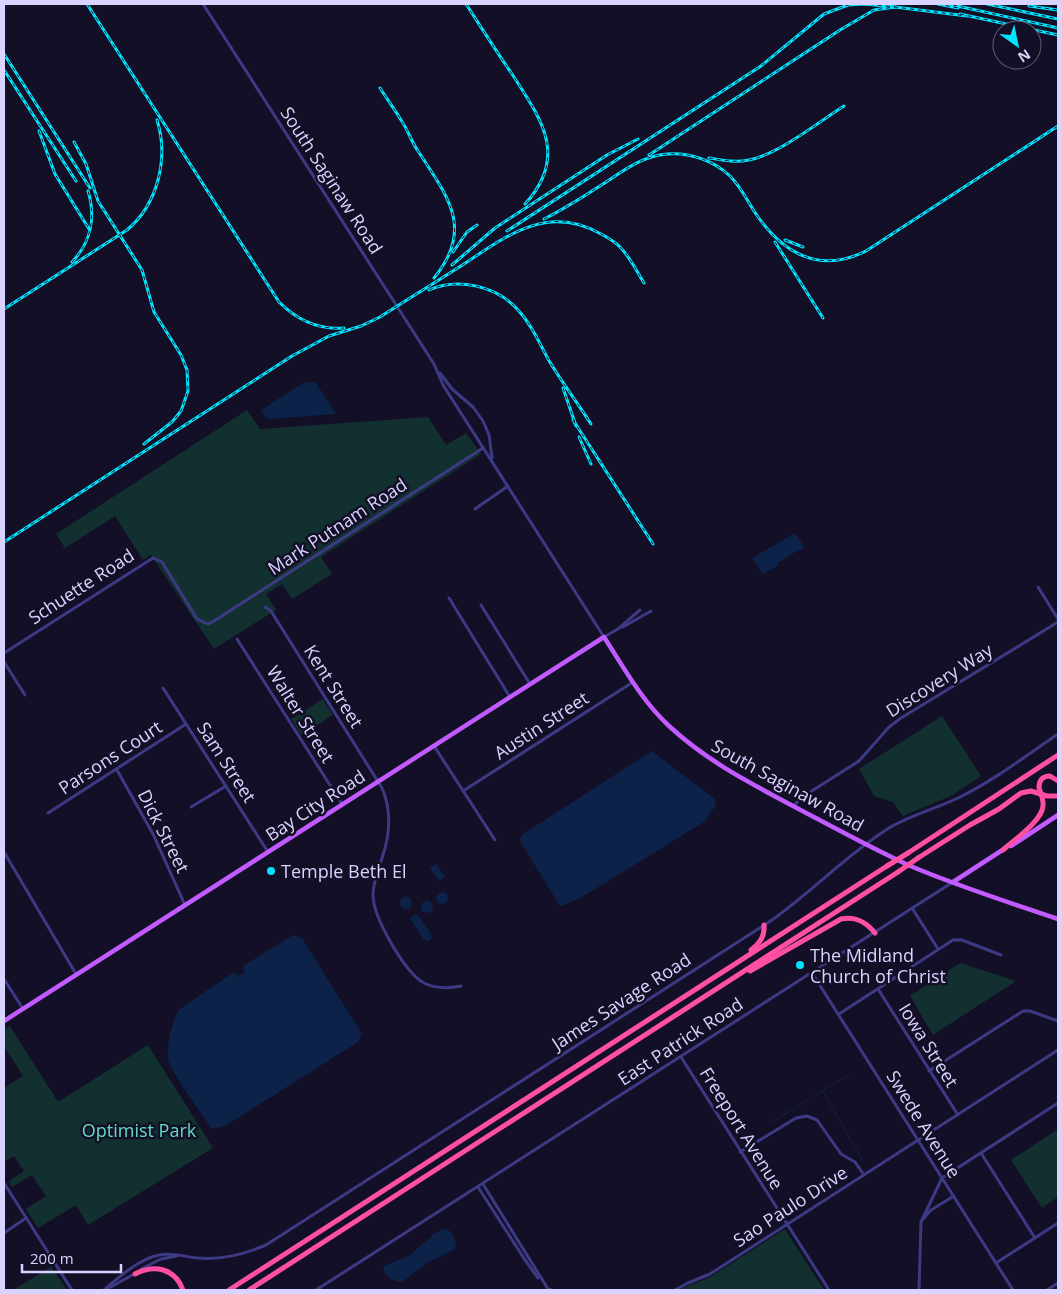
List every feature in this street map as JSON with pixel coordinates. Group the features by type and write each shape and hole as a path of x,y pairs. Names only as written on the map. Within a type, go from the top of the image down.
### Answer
{"highway":[{"path":"229,1290 1058,755"},
{"path":"1003,850 1037,818 1043,806 1039,782 1057,772"},
{"path":"1048,776 1054,777 1058,781"},
{"path":"249,1290 918,858 998,809 1020,793 1029,791 1049,797 1058,796"},
{"path":"1049,797 1058,792"},
{"path":"1026,829 1026,836"},
{"path":"704,996 839,920 856,919 867,924 875,933"},
{"path":"735,964 759,943 765,932 764,925"},
{"path":"134,1274 148,1268 164,1270 178,1280 183,1290"}],"main road":[{"name":"South Saginaw Road","path":"604,637 633,682 656,712 692,745 729,772 910,865 1058,919"},
{"name":"Bay City Road","path":"4,1021 604,637"},
{"name":"East Patrick Road","path":"953,882 1058,815"}],"street":[{"name":"South Saginaw Road","path":"203,4 438,371 452,389 473,406 483,421 489,435 492,460"},
{"name":"South Saginaw Road","path":"438,371 443,385 604,637"},
{"name":"Mark Putnam Road","path":"204,623 208,624 214,621 483,448"},
{"path":"474,509 508,486"},
{"name":"Schuette Road","path":"4,652 153,558 162,562 197,619 204,623"},
{"path":"1038,587 1058,620"},
{"path":"449,598 510,697"},
{"path":"481,605 530,684"},
{"name":"Kent Street","path":"265,606 271,611 378,781 386,798 390,818 389,834 375,880 373,897 383,928 414,975 422,982 433,987 446,989 461,986"},
{"name":"Bay City Road","path":"604,637 618,629 640,610"},
{"path":"618,629 651,611"},
{"name":"Discovery Way","path":"794,806 804,796 859,761 889,727 901,718 1058,620"},
{"name":"Walter Street","path":"237,639 342,804"},
{"path":"4,662 25,695"},
{"name":"Austin Street","path":"463,791 633,682"},
{"name":"Sam Street","path":"163,688 268,852"},
{"name":"Parsons Court","path":"48,813 186,724"},
{"name":"James Savage Road","path":"104,1290 123,1274 150,1258 164,1254 205,1258 229,1256 252,1251 266,1245 764,925 792,905 866,844 897,823 965,794 1058,734"},
{"path":"434,746 494,840"},
{"name":"Dick Street","path":"117,770 153,834 185,905"},
{"path":"191,807 226,786"},
{"path":"4,852 76,974"},
{"name":"East Patrick Road","path":"316,1290 953,882"},
{"path":"912,908 938,949"},
{"path":"839,1014 938,949 957,939 1001,955"},
{"name":"Swede Avenue","path":"812,973 1013,1290"},
{"path":"4,979 22,1009"},
{"name":"Iowa Street","path":"878,989 958,1115"},
{"path":"929,1071 1023,1011 1030,1011 1058,1021"},
{"name":"Sao Paulo Drive","path":"674,1290 710,1274 1058,1050"},
{"name":"Freeport Avenue","path":"680,1057 829,1290"},
{"path":"919,1290 921,1222 942,1178 1058,1103"},
{"path":"740,1152 796,1118 807,1116 820,1124 841,1154 855,1162 864,1175"},
{"path":"981,1154 1035,1238"},
{"path":"4,1183 72,1290"},
{"path":"483,1184 548,1290"},
{"path":"478,1187 548,1290"},
{"path":"921,1222 931,1210 954,1196"},
{"path":"4,1233 26,1218"},
{"path":"996,1263 1058,1223"},
{"name":"James Savage Road","path":"104,1290 161,1259 185,1256"},
{"path":"1047,1290 1058,1283"}],"green space":[{"path":"247,410 260,429 428,417 446,445 466,433 481,454 321,557 332,574 292,599 282,584 266,594 276,610 214,649 151,555 143,560 115,516 65,548 56,534"},
{"path":"323,699 333,715 301,735 291,719"},
{"path":"942,716 981,776 951,796 903,816 893,802 874,796 859,769"},
{"path":"960,963 1016,981 933,1035 910,996"},
{"name":"Optimist Park","path":"10,1026 58,1102 148,1045 213,1148 88,1225 76,1205 38,1228 26,1209 46,1196 32,1175 12,1187 9,1181 24,1171 14,1156 4,1162 4,1110 6,1108 4,1088 23,1076 4,1046 4,1030"},
{"path":"1058,1129 1058,1197 1042,1208 1011,1160"},
{"path":"785,1229 824,1290 681,1289 710,1277"},
{"path":"51,1267 67,1290 13,1290"}],"water":[{"path":"303,383 316,383 336,414 269,419 264,416 261,410"},
{"path":"795,533 805,548 795,552 778,563 778,566 763,574 752,558"},
{"path":"652,751 715,799 716,805 704,822 584,896 560,906 520,841 520,838 523,834"},
{"path":"436,864 445,877 439,881 430,868"},
{"path":"440,892 444,892 448,898 444,904 440,904 436,900 436,896"},
{"path":"404,897 408,897 412,903 408,909 404,909 400,905 400,901"},
{"path":"425,901 429,901 433,907 429,913 425,913 421,909 421,905"},
{"path":"416,914 431,934 432,937 429,941 423,939 411,920 411,917"},
{"path":"293,935 302,938 362,1034 358,1042 225,1126 212,1129 180,1082 168,1060 169,1041 174,1019 180,1009 234,972 239,976 245,972 243,966"},
{"path":"443,1229 450,1231 456,1241 455,1249 429,1262 402,1282 393,1280 386,1274 384,1266 410,1255 435,1233"}],"waterway":[{"path":"814,1096 850,1074"},
{"path":"822,1090 863,1161"},
{"path":"770,1123 808,1100"}],"railway":[{"path":"87,4 279,302 293,314 308,322 325,327 344,328"},
{"path":"466,4 532,107 546,138 548,154 546,170 538,186 525,204"},
{"path":"507,231 761,66 824,14 848,5 864,4 895,7"},
{"path":"938,4 958,8"},
{"path":"987,4 1058,19"},
{"path":"953,5 1058,28"},
{"path":"1029,6 1058,10"},
{"path":"649,155 840,30 874,10 895,7 967,16"},
{"path":"960,14 1058,35"},
{"path":"4,54 90,188"},
{"path":"4,70 76,181"},
{"path":"380,88 447,198 452,213 455,228 453,243 446,260 434,278"},
{"path":"709,158 739,161 761,157 785,145 844,106"},
{"path":"4,309 127,230 138,219 153,194 161,165 162,150 157,120"},
{"path":"544,219 574,203 625,169 641,161 658,155 684,154 709,162 730,176 738,185 756,214 778,240 804,256 818,260 833,261 849,258 866,251 1058,126"},
{"path":"39,131 55,174 89,229"},
{"path":"452,265 495,228 607,155 638,139"},
{"path":"74,142 86,164 98,201 142,270 154,312 181,355 187,370 188,391 181,411 172,422 144,444"},
{"path":"72,262 88,238 92,210 88,191"},
{"path":"4,542 292,356 329,336 361,326 380,317 496,243 528,227 562,222 580,225 599,233 622,249 644,283"},
{"path":"453,252 467,232 477,225"},
{"path":"785,240 803,247"},
{"path":"775,242 823,318"},
{"path":"429,290 440,286 464,284 488,290 509,302 527,321 548,359 591,424"},
{"path":"563,388 576,426"},
{"path":"573,420 653,544"},
{"path":"579,437 591,464"}],"place":[{"name":"Temple Beth El","path":"271,871"},
{"name":"The Midland Church of Christ","path":"800,965"}]}
